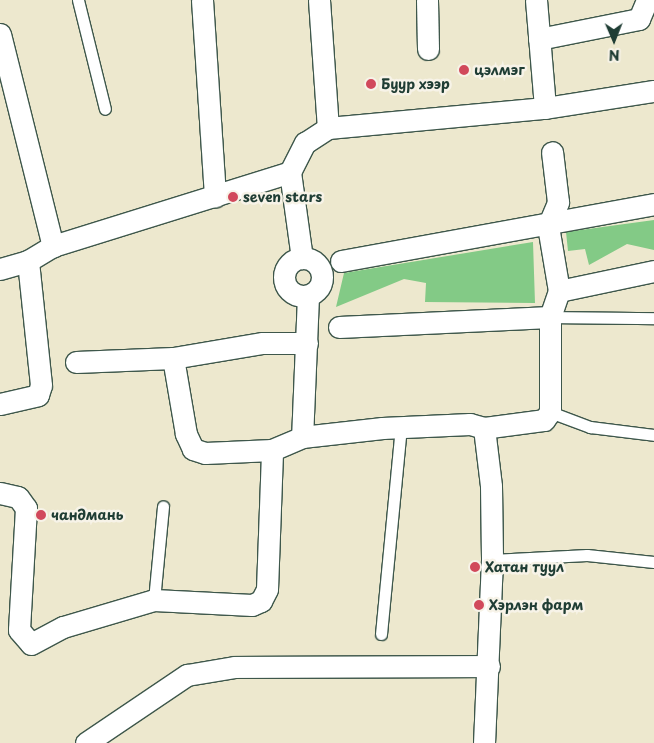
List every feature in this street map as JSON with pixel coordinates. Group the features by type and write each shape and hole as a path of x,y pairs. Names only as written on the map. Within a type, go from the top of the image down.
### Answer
{"street":[{"path":"202,0 215,198"},
{"path":"320,0 328,128"},
{"path":"427,0 428,49"},
{"path":"536,0 545,108"},
{"path":"539,39 639,19 647,0"},
{"path":"0,34 53,246"},
{"path":"302,437 308,296 293,294 284,282 286,268 302,258 290,172 306,143 328,128 545,108 654,91"},
{"path":"172,358 186,434 193,448 205,453 272,450 302,437 470,424 484,428 544,420 550,412 550,317 559,291 548,226 558,202 552,152"},
{"path":"0,269 28,261 53,246 215,198 290,172"},
{"path":"341,261 548,226 654,204"},
{"path":"0,404 38,395 42,385 28,261"},
{"path":"559,291 654,271"},
{"path":"340,327 550,317"},
{"path":"76,362 172,358 263,343 306,343"},
{"path":"484,428 492,486 489,666 484,743"},
{"path":"0,493 18,497 26,508 20,630 24,639 31,644 63,627 154,600 252,605 261,601 267,589 272,450"},
{"path":"86,743 188,675 254,666 489,666"}],"lane":[{"path":"78,0 105,109"},
{"path":"550,317 654,318"},
{"path":"550,412 590,427 654,435"},
{"path":"381,634 401,428"},
{"path":"154,600 162,506"},
{"path":"492,560 587,555 654,562"}],"green space":[{"path":"654,220 654,250 627,244 589,265 585,249 568,251 566,232"},
{"path":"533,242 535,303 425,302 426,283 404,279 336,307 344,273"}],"place":[{"name":"цэлмэг","path":"464,70"},
{"name":"Буур хээр","path":"371,84"},
{"name":"seven stars","path":"233,197"},
{"name":"чандмань","path":"41,515"},
{"name":"Хатан туул","path":"475,567"},
{"name":"Хэрлэн фарм","path":"479,605"}]}
